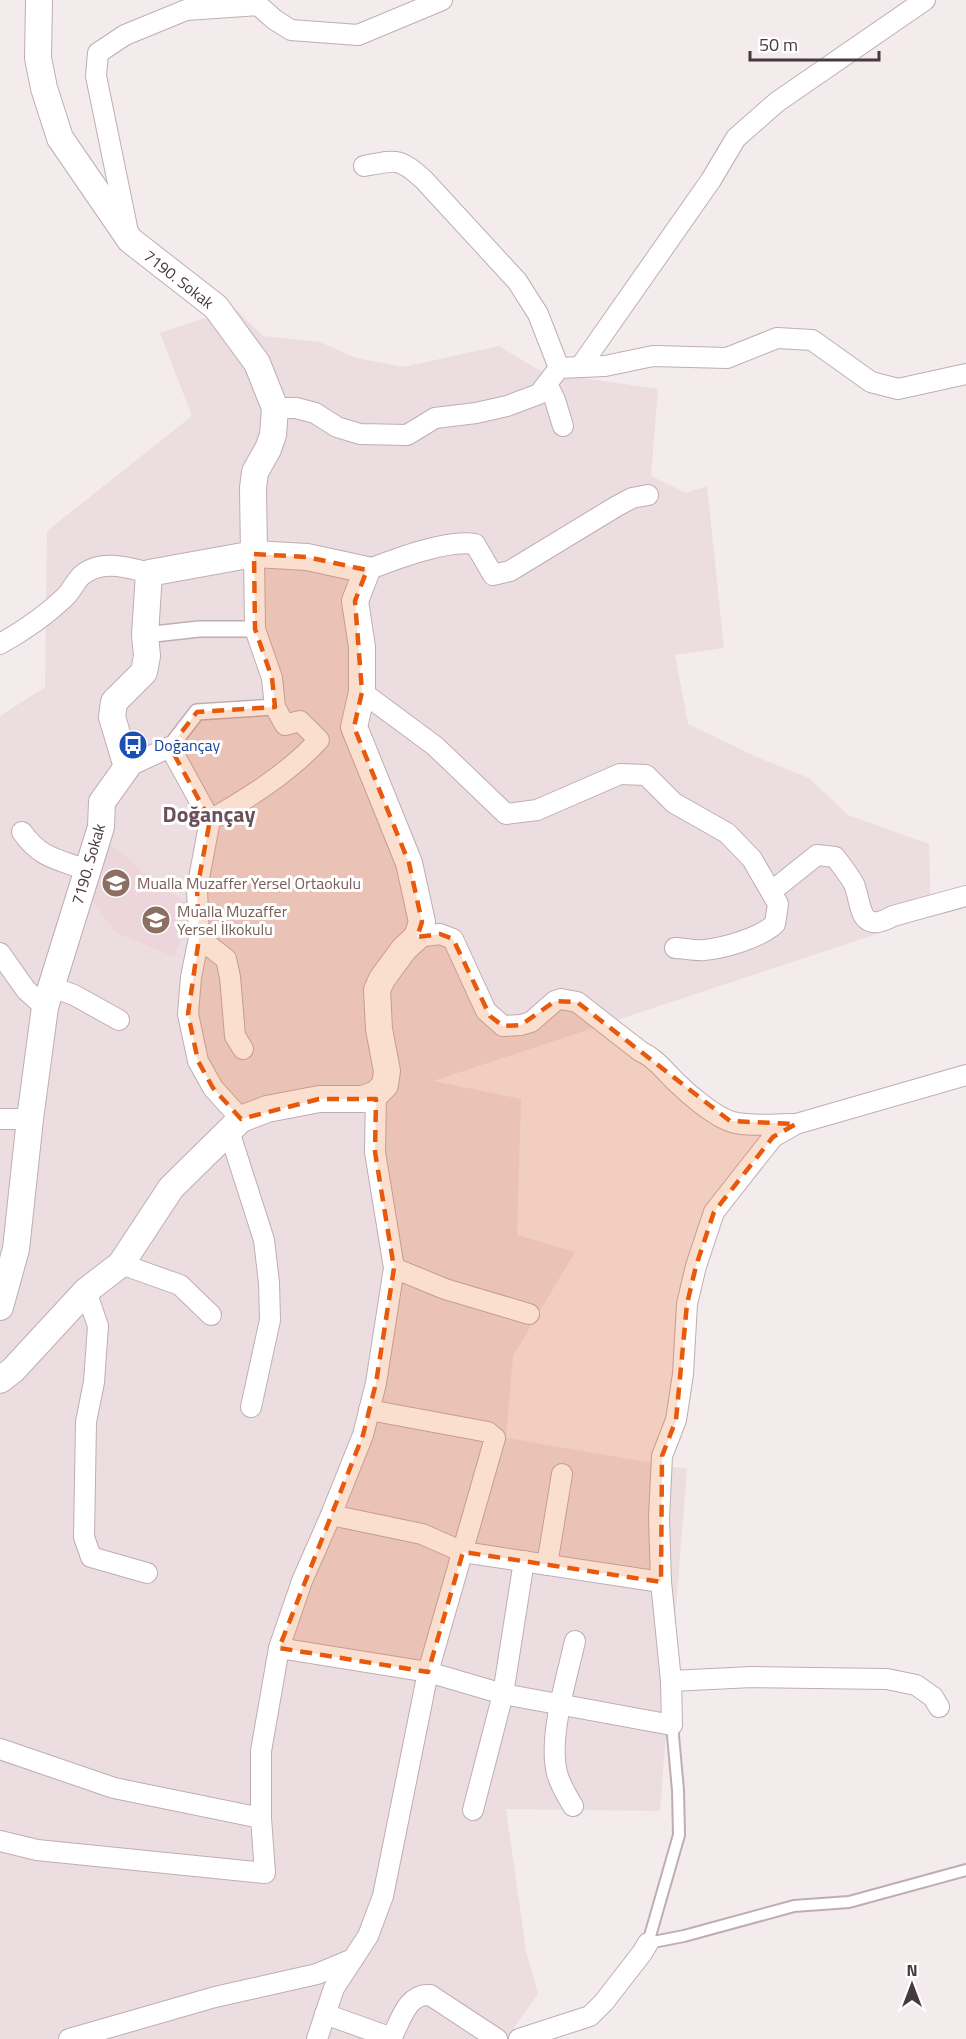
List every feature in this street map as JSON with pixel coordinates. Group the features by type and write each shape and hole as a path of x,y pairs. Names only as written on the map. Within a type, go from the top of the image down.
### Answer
{"street":[{"name":"7190. Sokak","path":"39,0 38,58 44,88 60,138 130,240 216,307 257,363 275,408 273,435 255,472 253,488 254,554"},
{"path":"130,240 96,76 98,53 125,35 186,10 258,5 291,30 358,35 442,0"},
{"path":"580,367 711,180 736,138 777,102 925,0"},
{"path":"363,166 394,160 408,165 424,180 517,281 538,314 560,368"},
{"path":"275,408 296,408 315,413 337,426 360,434 407,435 435,418 476,413 507,406 539,394 560,368 605,366 653,356 727,358 777,338 812,340 871,382 898,389 966,374"},
{"path":"547,384 563,426"},
{"path":"0,644 32,626 67,596 82,575 101,567 121,565 148,573 254,554 307,557 367,570 400,558 467,543 475,544 493,575 499,575 510,571 617,506 632,498 648,495"},
{"path":"210,820 260,791 299,761 319,740 300,721 285,725 275,707 272,678 255,629 254,554"},
{"path":"0,1380 13,1370 86,1291 121,1264 171,1188 235,1125 267,1109 319,1098 363,1099 376,1094 385,1085 387,1071 379,1029 377,990 382,979 417,937 422,922 409,863 354,727 362,692 362,647 355,602 367,570"},
{"path":"148,573 145,634 147,657 144,672 114,702 112,717 127,767 170,747 197,712 275,707"},
{"path":"145,634 199,628 255,629"},
{"path":"362,692 435,746 506,814 537,810 620,774 646,775 674,803 727,833 752,859 772,891 778,904 775,924 765,933 749,939 703,950 675,948"},
{"path":"170,747 210,820 197,889 199,938 191,977 188,1014 198,1061 235,1125 264,1240 270,1320 251,1407"},
{"name":"7190. Sokak","path":"0,1307 16,1249 9,1120 101,828 102,802 127,767"},
{"path":"22,832 39,852 87,870"},
{"path":"772,891 817,855 834,857 853,883 861,914 869,921 883,922 892,916 966,896"},
{"path":"417,937 440,933 453,939 486,1011 503,1026 531,1022 547,1006 561,999 577,1002 640,1051 650,1055 678,1084 711,1110 730,1121 744,1124 796,1124"},
{"path":"199,938 226,959 230,976 235,1036 243,1049"},
{"path":"0,953 26,990 48,997 74,995 119,1020"},
{"path":"279,1648 428,1672 503,1694 672,1725 671,1681 661,1582 659,1518 662,1456 676,1420 683,1374 687,1304 696,1266 714,1212 773,1137 796,1124 966,1075"},
{"path":"0,1841 37,1850 265,1873 261,1818 261,1751 279,1648 302,1581 363,1434 376,1383 394,1268 375,1152 376,1094"},
{"path":"121,1264 180,1285 212,1315"},
{"path":"394,1268 445,1289 529,1314"},
{"path":"86,1291 98,1326 94,1382 86,1422 84,1537 91,1557 147,1573"},
{"path":"317,2039 334,1988 368,1936 383,1896 428,1672 495,1438 488,1432 369,1410"},
{"path":"547,1565 562,1474"},
{"path":"331,1515 422,1534 463,1552 661,1582"},
{"path":"473,1810 503,1694 524,1561"},
{"path":"573,1806 564,1791 555,1762 561,1705 575,1641"},
{"path":"671,1681 752,1677 887,1679 916,1685 933,1697 939,1707"},
{"path":"0,1749 114,1788 261,1818"},
{"path":"519,2039 590,2016 604,2002 648,1943"},
{"path":"69,2039 216,1996 317,1974 353,1959"},
{"path":"325,2014 389,2037 393,2035 410,2003 418,1996 430,1995 497,2039"}],"lane":[{"path":"672,1725 678,1790 679,1835 648,1943 684,1936 794,1906 849,1902 966,1870"}],"highlighted area":[{"path":"254,554 307,557 367,570 355,601 362,692 354,727 409,863 422,922 417,937 440,934 453,939 490,1016 503,1026 521,1025 555,1001 577,1002 730,1121 796,1124 773,1137 714,1212 696,1266 687,1304 676,1420 662,1456 661,1582 463,1552 428,1672 279,1648 363,1435 376,1383 394,1268 375,1152 376,1099 319,1099 241,1119 213,1088 198,1061 188,1014 199,938 197,889 210,820 170,747 197,712 275,707 272,678 255,629"}],"shaded area":[{"path":"234,308 263,336 320,342 356,358 403,367 499,346 542,372 658,389 651,476 686,493 707,486 724,648 675,655 688,724 759,758 809,778 848,815 929,844 931,916 433,1081 521,1099 517,1235 575,1252 513,1356 506,1438 687,1469 660,1811 506,1809 526,1951 538,1994 506,2039 0,2039 0,716 45,687 47,531 192,416 160,333"},
{"path":"105,840 132,861 149,879 194,907 174,957 115,932 84,888"}],"place":[{"name":"Doğançay","path":"133,745"},
{"name":"Mualla Muzaffer Yersel Ortaokulu","path":"116,883"},
{"name":"Mualla Muzaffer Yersel İlkokulu","path":"156,920"}],"district":[{"name":"Doğançay","path":"209,814"}]}
